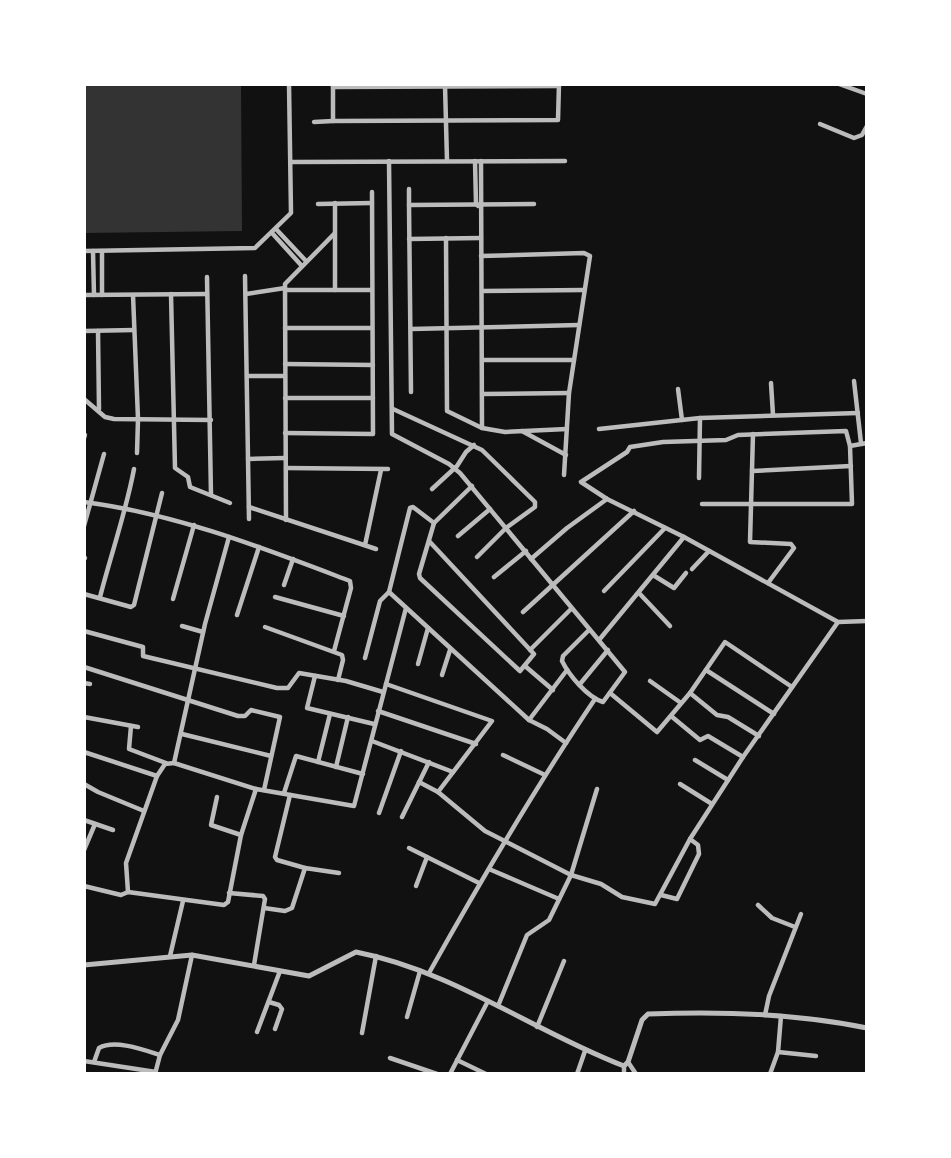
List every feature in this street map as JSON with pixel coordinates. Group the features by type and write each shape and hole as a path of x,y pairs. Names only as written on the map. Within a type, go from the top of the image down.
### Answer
{"street":[{"path":"84,251 253,249 291,213 289,84"},
{"path":"839,84 866,92"},
{"path":"314,122 558,120 559,85 332,85 333,121"},
{"path":"446,85 447,161"},
{"path":"820,124 855,138 862,135 867,126"},
{"path":"389,161 392,435 454,469 471,486 625,671 603,702 595,699 567,670 562,657 589,630"},
{"path":"478,161 482,429"},
{"path":"292,162 565,161"},
{"path":"409,189 411,391"},
{"path":"285,433 373,434 372,192"},
{"path":"318,204 372,203"},
{"path":"335,204 335,290"},
{"path":"409,205 534,204"},
{"path":"274,231 304,263"},
{"path":"286,520 286,282 334,234"},
{"path":"446,238 447,410 482,429 505,432 567,429"},
{"path":"409,239 481,238"},
{"path":"93,251 94,295"},
{"path":"102,251 102,295"},
{"path":"481,256 590,256 569,393 564,475"},
{"path":"245,276 249,519"},
{"path":"207,277 211,495"},
{"path":"246,294 285,289 372,290"},
{"path":"482,291 584,290"},
{"path":"171,294 175,468 187,477 190,487 230,503"},
{"path":"84,295 207,294"},
{"path":"133,295 137,453"},
{"path":"411,329 579,325"},
{"path":"285,328 372,328"},
{"path":"84,331 134,330"},
{"path":"98,331 99,410"},
{"path":"482,360 574,360"},
{"path":"285,364 373,365"},
{"path":"247,376 285,376"},
{"path":"850,446 864,443 854,381"},
{"path":"771,383 773,415"},
{"path":"678,389 682,420"},
{"path":"482,394 569,393"},
{"path":"285,398 373,398"},
{"path":"84,399 110,419 211,420"},
{"path":"392,408 484,451 535,503 534,507 506,528 477,557"},
{"path":"599,429 700,418 858,412"},
{"path":"699,478 700,418"},
{"path":"521,430 566,455"},
{"path":"702,504 852,504 850,446 846,431 738,435 726,440 663,442 629,447 627,451 582,480 582,484 838,622 867,621"},
{"path":"753,434 750,542 791,544 794,548 768,583"},
{"path":"432,489 454,469 474,445"},
{"path":"84,526 104,454"},
{"path":"248,459 285,458"},
{"path":"752,471 851,466"},
{"path":"286,468 388,469"},
{"path":"100,597 111,553 127,509 134,469"},
{"path":"365,545 382,470"},
{"path":"429,541 530,650 534,656 525,666 517,671 421,581 419,574 434,523 471,486"},
{"path":"84,594 131,607 134,605 162,493"},
{"path":"531,559 607,499"},
{"path":"84,502 157,514 194,525 351,582 334,652"},
{"path":"365,658 380,601 388,592 410,508 414,506 434,523"},
{"path":"249,507 376,549"},
{"path":"458,536 490,509"},
{"path":"523,612 634,511"},
{"path":"173,599 194,525"},
{"path":"604,591 665,528"},
{"path":"174,763 203,632 229,537"},
{"path":"599,640 684,537"},
{"path":"237,615 259,547"},
{"path":"494,577 526,551"},
{"path":"692,569 709,551"},
{"path":"284,585 293,559"},
{"path":"653,575 674,588 686,573"},
{"path":"388,592 528,720 566,743"},
{"path":"639,593 670,626"},
{"path":"275,597 344,616"},
{"path":"131,726 129,749 166,763 174,763 256,789 353,806 406,608"},
{"path":"530,650 571,609"},
{"path":"419,782 438,792 474,823 504,841 571,874 601,884 622,897 655,904 690,839 728,780 838,622"},
{"path":"182,626 203,632"},
{"path":"265,627 342,657 338,680"},
{"path":"418,664 428,628"},
{"path":"84,631 143,647 144,656 285,689 299,673 383,692"},
{"path":"610,693 656,732 690,692 725,642 792,687"},
{"path":"442,676 450,650"},
{"path":"580,684 608,650"},
{"path":"525,666 553,690"},
{"path":"84,667 243,717 251,710 280,717 264,790"},
{"path":"528,720 567,670"},
{"path":"706,670 774,713"},
{"path":"316,676 307,708 374,724"},
{"path":"650,681 681,703"},
{"path":"385,684 492,721 438,792"},
{"path":"690,692 717,715 727,717 759,736"},
{"path":"429,973 478,883 595,699"},
{"path":"378,711 476,744"},
{"path":"318,762 330,714"},
{"path":"671,716 700,740 708,736 743,757"},
{"path":"84,717 138,727"},
{"path":"336,767 348,717"},
{"path":"182,734 271,756"},
{"path":"372,741 453,772"},
{"path":"379,813 401,751"},
{"path":"84,752 157,776"},
{"path":"503,755 545,775"},
{"path":"339,873 305,868 277,860 275,857 295,757 363,774"},
{"path":"695,760 728,780"},
{"path":"402,817 429,762"},
{"path":"128,892 126,863 157,776 166,763"},
{"path":"84,784 144,811"},
{"path":"680,784 713,804"},
{"path":"84,886 121,895 128,892 224,905 228,902 241,835 256,789"},
{"path":"498,1006 527,935 549,920 571,874 597,789"},
{"path":"218,797 210,823 241,835"},
{"path":"84,820 113,830"},
{"path":"84,850 95,824"},
{"path":"661,895 677,899 699,854 698,845 690,839"},
{"path":"409,848 478,883"},
{"path":"416,886 427,857"},
{"path":"264,908 285,911 292,908 305,868"},
{"path":"489,869 559,899"},
{"path":"229,893 263,896 264,908 254,965"},
{"path":"170,956 183,901"},
{"path":"758,905 772,918 795,927"},
{"path":"765,1014 769,996 802,914"},
{"path":"84,965 192,955 309,975 356,952 429,973 585,1051 626,1064 636,1074"},
{"path":"84,1061 155,1073 160,1055 178,1020 192,955"},
{"path":"362,1033 376,956"},
{"path":"537,1027 564,961"},
{"path":"257,1032 280,971"},
{"path":"407,1017 421,971"},
{"path":"450,1074 488,1001"},
{"path":"269,1002 282,1009 275,1029"},
{"path":"624,1074 642,1020 648,1014 711,1011 765,1014 867,1028"},
{"path":"770,1074 778,1052 781,1016"},
{"path":"94,1062 99,1048 105,1045 135,1048 160,1055"},
{"path":"576,1074 585,1051"},
{"path":"778,1052 816,1056"},
{"path":"390,1058 437,1074"},
{"path":"457,1060 486,1074"}],"shaded area":[{"path":"84,84 241,84 242,231 84,233"}]}
